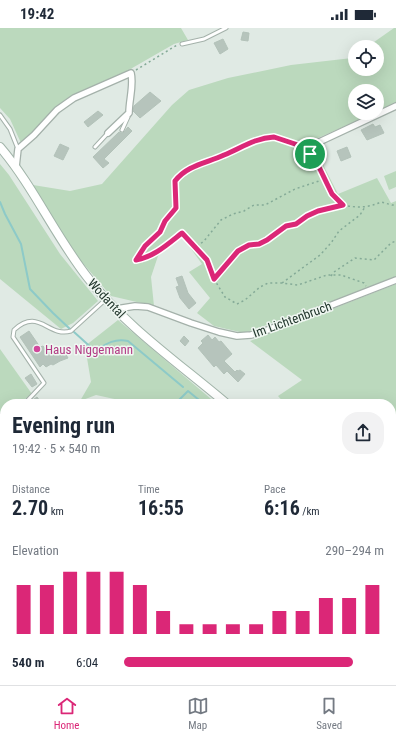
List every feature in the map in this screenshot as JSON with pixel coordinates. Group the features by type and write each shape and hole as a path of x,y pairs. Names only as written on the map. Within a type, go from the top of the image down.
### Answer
{"main road":[{"name":"Wodantal","path":"0,147 16,168 67,249 88,278 116,309 151,341 221,399"}],"street":[{"path":"16,168 18,149 34,135 57,110 74,98 131,73 132,79 129,113 108,133"},
{"path":"318,143 395,109"},
{"name":"Im Lichtenbruch","path":"116,309 135,306 148,307 219,332 237,336 251,335 265,331 396,280"}],"lane":[{"path":"182,44 204,39 226,28"},
{"path":"122,130 129,113"},
{"path":"0,115 10,129 18,149"},
{"path":"95,147 108,133"},
{"path":"29,399 44,383 13,337 14,330 18,326 28,321 36,321 66,333 71,332 106,298"}],"path":[{"path":"131,73 173,47 182,44"},
{"path":"133,263 145,246 160,232 165,221 176,208 175,181 181,174 190,168 265,138 274,137 298,145 308,146 318,143"},
{"path":"308,146 310,154 332,194 343,205"},
{"path":"196,248 204,241 221,220 233,214 244,211 254,205 265,205 295,189 325,180"},
{"path":"214,279 238,251 249,245 259,244 286,226 296,224 307,216 318,211 343,205 365,207 381,202 392,206 396,205"},
{"path":"282,283 326,249 339,231 360,215 365,207"},
{"path":"136,260 154,254 166,247 182,233 207,260 214,279 226,298 237,304 268,283 298,285 316,278 341,275 364,283 370,291"},
{"path":"331,276 334,272 355,258 374,260 396,240"}],"green space":[{"path":"0,28 181,28 188,40 174,44 127,71 72,96 55,108 21,143 10,119 0,108"},
{"path":"396,28 396,103 384,109 384,84 348,84 348,120 359,120 311,141 338,194 377,178 391,203 396,201 396,278 244,333 214,326 197,313 210,298 189,272 202,264 181,235 158,256 151,277 154,306 111,296 81,261 49,214 33,185 70,191 102,184 172,105 189,90 228,78 291,65 348,58 348,76 384,76 384,40 377,40"},
{"path":"0,164 9,175 60,254 98,301 73,323 61,329 0,279"},
{"path":"396,171 396,187 389,190 384,176"},
{"path":"396,284 396,399 281,399 278,396 302,380 250,341"},
{"path":"118,320 211,399 114,399 96,395 81,399 91,382 85,346"},
{"path":"0,349 32,394 25,399 0,399"}],"building":[{"path":"243,32 249,33 248,41 241,40"},
{"path":"223,39 228,49 220,54 214,43"},
{"path":"150,92 161,101 140,118 133,111 134,106"},
{"path":"98,111 103,115 88,127 84,122"},
{"path":"373,124 375,127 380,125 384,133 367,140 361,130"},
{"path":"128,127 132,131 104,159 109,163 103,168 93,157 119,132 123,133"},
{"path":"60,144 69,148 63,160 54,156"},
{"path":"347,147 351,157 341,161 337,151"},
{"path":"182,276 188,293 196,303 189,309 180,298 176,287 179,286 176,278"},
{"name":"Haus Niggemann","path":"29,331 40,347 43,346 48,353 64,351 68,358 53,365 51,364 46,367 43,364 40,367 20,337"},
{"path":"208,335 212,340 215,337 219,342 221,341 232,354 224,361 235,372 240,370 245,374 238,382 227,371 224,374 216,365 214,367 198,348 203,343 201,341"},
{"path":"184,336 189,341 185,346 180,341"},
{"path":"31,374 37,384 32,387 25,378"}],"waterway":[{"path":"0,202 21,244 30,289 70,329"},
{"path":"74,332 95,351 114,341 128,341 183,387"},
{"path":"180,399 188,391 198,399"}],"place":[{"name":"Haus Niggemann","path":"37,349"}],"route":[{"path":"274,137 298,145 308,146 310,154 319,167 332,194 343,205 318,211 307,216 296,224 286,226 274,236 259,244 249,245 238,251 214,279 207,260 182,233 166,247 154,254 136,260 145,246 160,232 165,221 176,208 175,181 181,174 190,168 224,155 258,139 265,138 274,137"}]}
